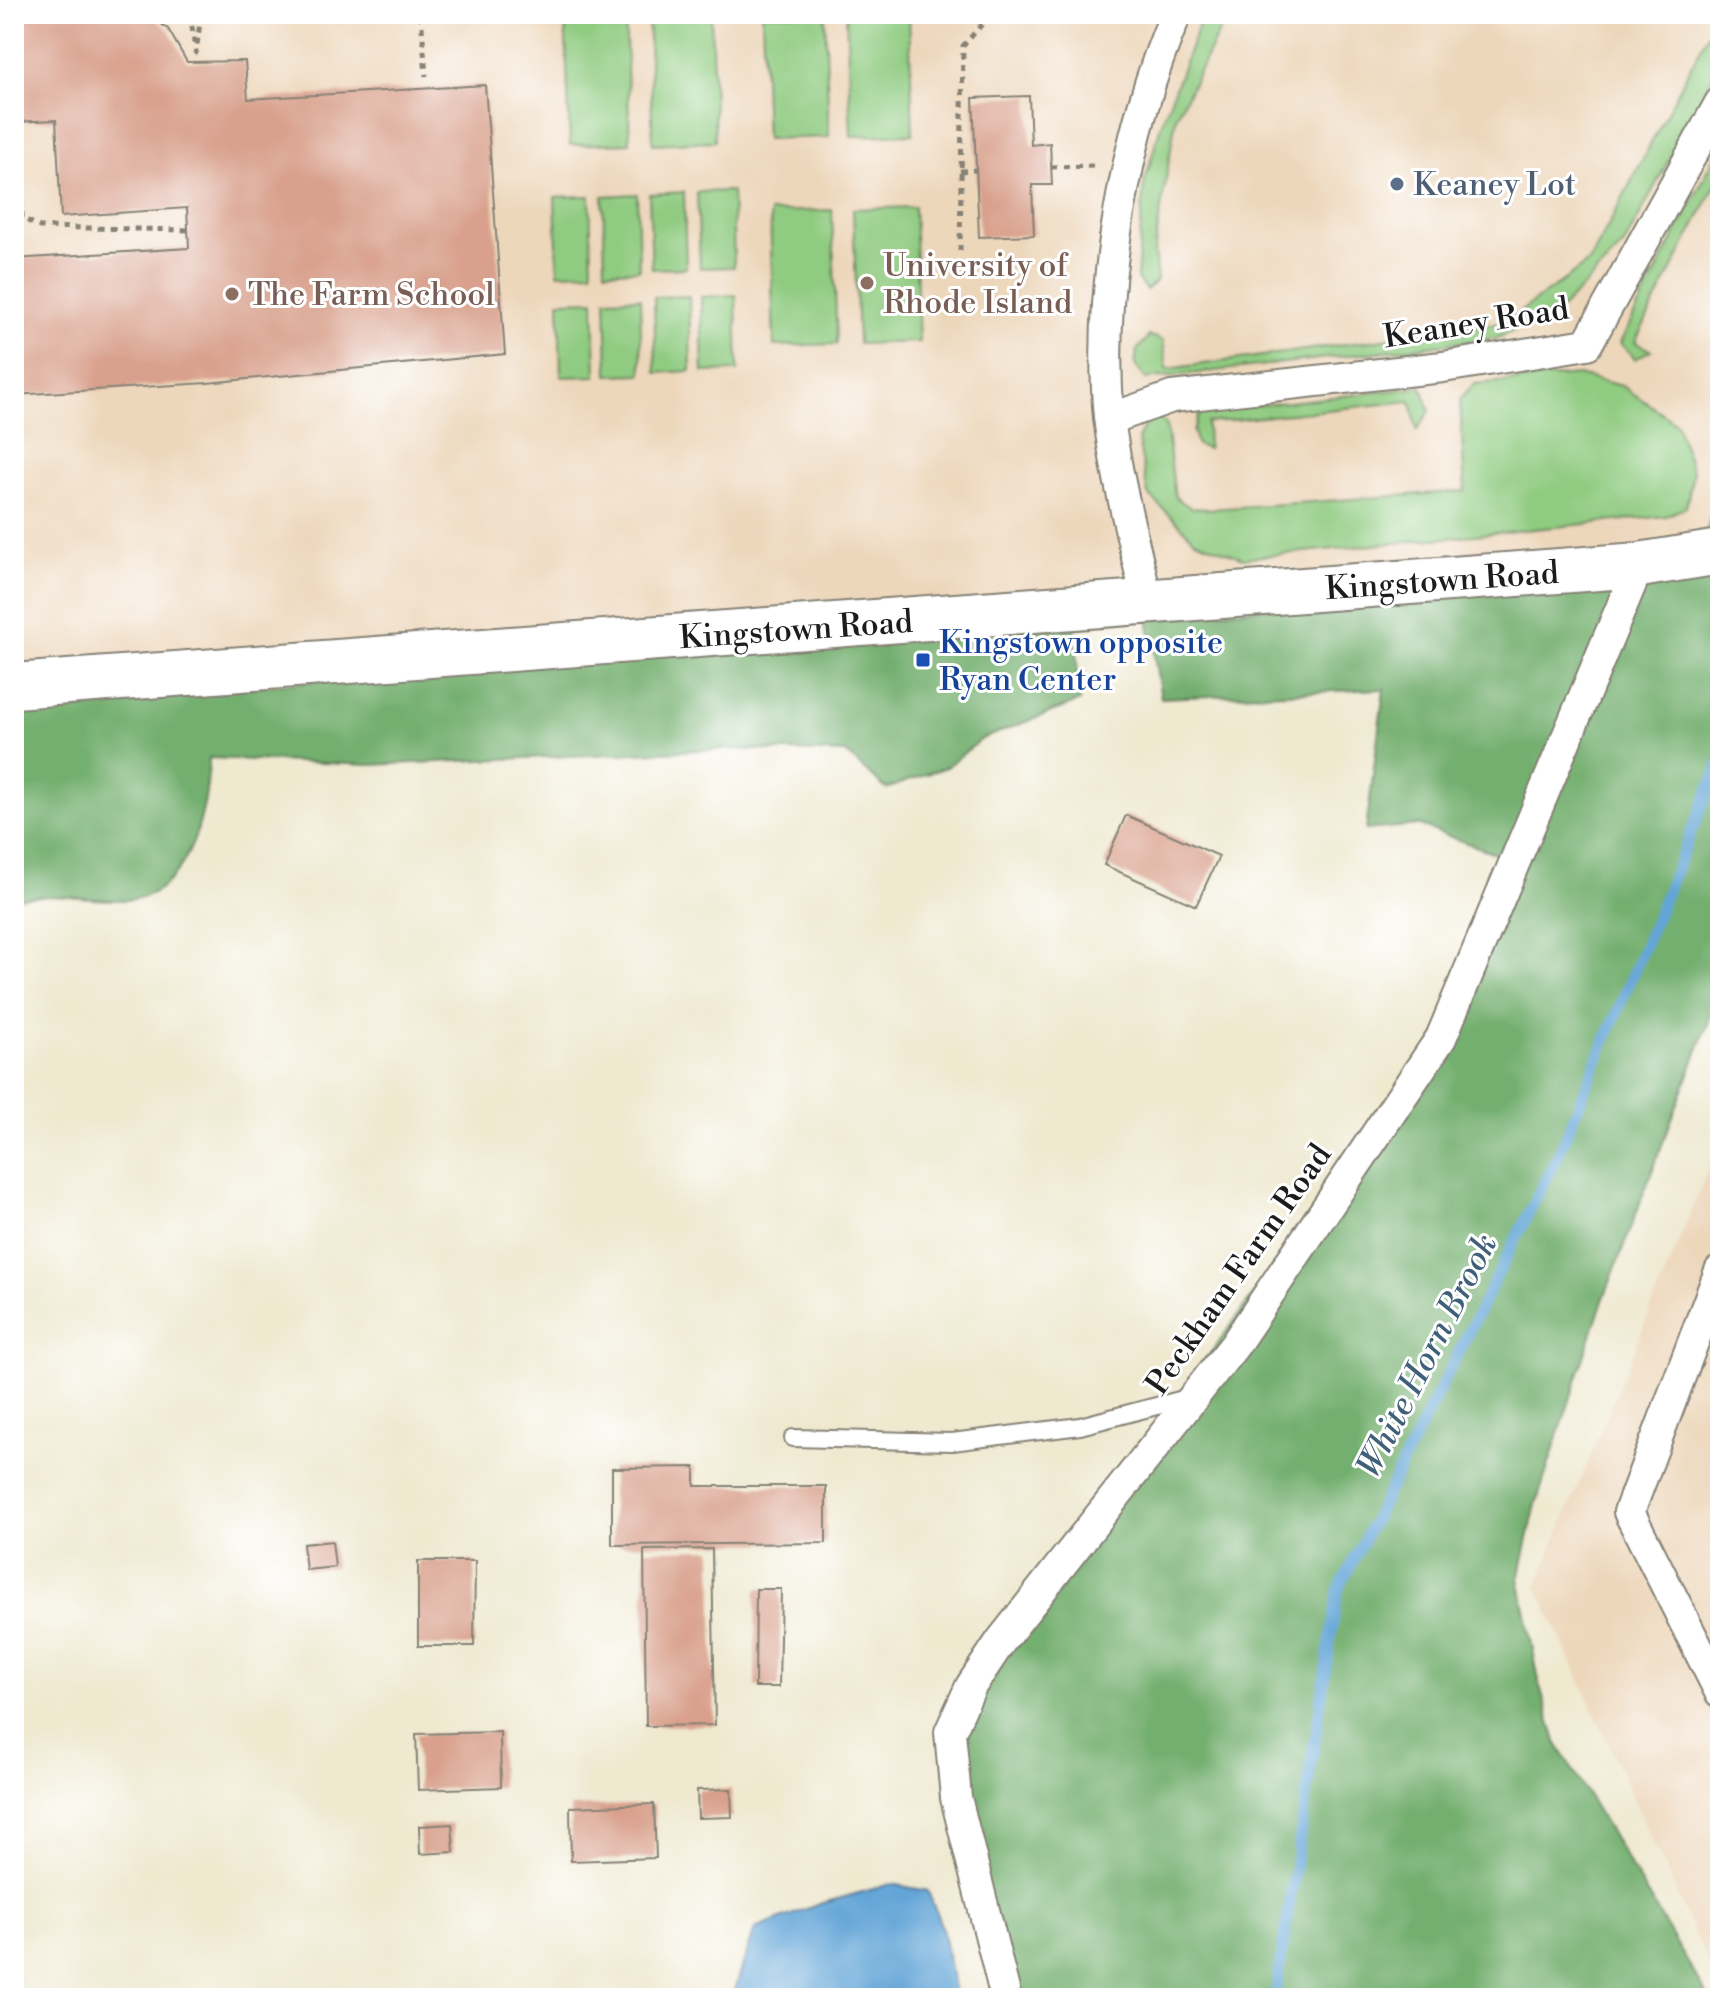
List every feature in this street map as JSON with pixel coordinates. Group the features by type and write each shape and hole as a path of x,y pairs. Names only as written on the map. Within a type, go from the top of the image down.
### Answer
{"main road":[{"name":"Kingstown Road","path":"14,686 1639,565 1720,552"}],"street":[{"path":"1147,601 1110,419 1105,317 1117,222 1151,82 1176,14"},
{"name":"Keaney Road","path":"1110,419 1172,397 1443,367 1587,344 1720,103"},
{"name":"Peckham Farm Road","path":"1006,1998 956,1798 950,1732 971,1686 1001,1641 1234,1346 1441,1038 1639,565"},
{"path":"1720,1271 1629,1512 1720,1692"}],"lane":[{"path":"793,1438 952,1442 1080,1426 1194,1397"}],"path":[{"path":"190,14 196,53 201,14"},
{"path":"421,14 426,76"},
{"path":"960,251 963,46 991,14"},
{"path":"14,142 21,152 22,218 40,227 188,230"},
{"path":"960,171 976,170"}],"shaded area":[{"name":"University of Rhode Island","path":"14,14 1720,14 1720,552 14,686"},
{"path":"1720,1141 1720,1990 1537,1586"}],"green space":[{"path":"565,14 625,14 630,143 570,145"},
{"path":"648,14 711,14 715,141 653,144"},
{"path":"762,14 825,14 829,137 766,139"},
{"path":"846,14 909,14 913,134 851,136"},
{"path":"1203,14 1228,14 1176,117 1154,252 1157,280 1146,290 1137,279 1144,184 1161,125"},
{"path":"1718,14 1720,63 1624,245 1561,309 1498,338 1146,379 1135,365 1137,350 1149,336 1163,340 1167,369 1506,322 1590,261"},
{"path":"1720,147 1720,176 1635,342 1651,350 1635,359 1620,343"},
{"path":"732,191 734,267 700,268 697,192"},
{"path":"684,192 686,268 652,269 649,194"},
{"path":"637,194 639,270 605,271 603,196"},
{"path":"590,196 592,272 558,273 555,197"},
{"path":"914,207 919,342 858,344 853,209"},
{"path":"832,210 837,344 774,346 770,212"},
{"path":"736,295 738,371 703,372 701,297"},
{"path":"689,296 691,371 656,373 654,297"},
{"path":"640,298 642,374 608,375 606,299"},
{"path":"594,300 596,376 561,377 559,301"},
{"path":"1578,375 1622,386 1676,423 1693,473 1686,507 1666,516 1243,558 1195,540 1148,494 1138,439 1145,425 1157,417 1166,424 1175,497 1191,508 1465,491 1460,399 1474,384"},
{"path":"1422,387 1430,411 1417,430 1411,401 1207,423 1208,449 1197,445 1193,431 1200,412"},
{"path":"1720,483 1720,992 1598,1314 1536,1504 1519,1578 1540,1686 1556,1742 1709,1998 988,1998 997,1965 946,1735 1077,1539 1434,1043 1505,857 1418,825 1366,830 1384,689 1161,698 1148,618 1696,570"},
{"path":"1074,624 1080,701 982,739 946,767 886,789 846,753 727,749 369,765 209,758 199,826 179,868 165,885 147,896 124,900 41,896 14,899 14,704"}],"water":[{"path":"891,1884 928,1891 942,1928 956,1998 732,1998 755,1929 819,1904"}],"building":[{"path":"14,14 147,14 168,29 187,62 245,61 248,99 485,85 505,354 207,383 14,395 14,259 189,248 187,208 61,217 56,120 14,122"},
{"path":"1029,96 1031,145 1050,143 1052,185 1032,185 1034,235 979,237 973,98"},
{"path":"1126,815 1219,856 1196,906 1104,865"},
{"path":"695,1467 695,1486 826,1486 826,1543 612,1545 612,1468"},
{"path":"332,1541 335,1567 306,1570 303,1544"},
{"path":"712,1549 715,1725 646,1726 644,1550"},
{"path":"418,1561 475,1561 474,1646 418,1646"},
{"path":"756,1589 781,1589 779,1687 755,1687"},
{"path":"500,1732 501,1787 418,1790 416,1734"},
{"path":"731,1789 732,1817 698,1818 697,1790"},
{"path":"654,1804 656,1858 571,1861 570,1807"},
{"path":"452,1824 454,1852 420,1854 419,1826"}],"waterway":[{"name":"White Horn Brook","path":"1275,1998 1338,1591 1558,1155 1720,763"}],"place":[{"name":"Keaney Lot","path":"1397,184"},
{"name":"University of Rhode Island","path":"867,283"},
{"name":"The Farm School","path":"232,294"},
{"name":"Kingstown opposite Ryan Center","path":"923,660"}]}
